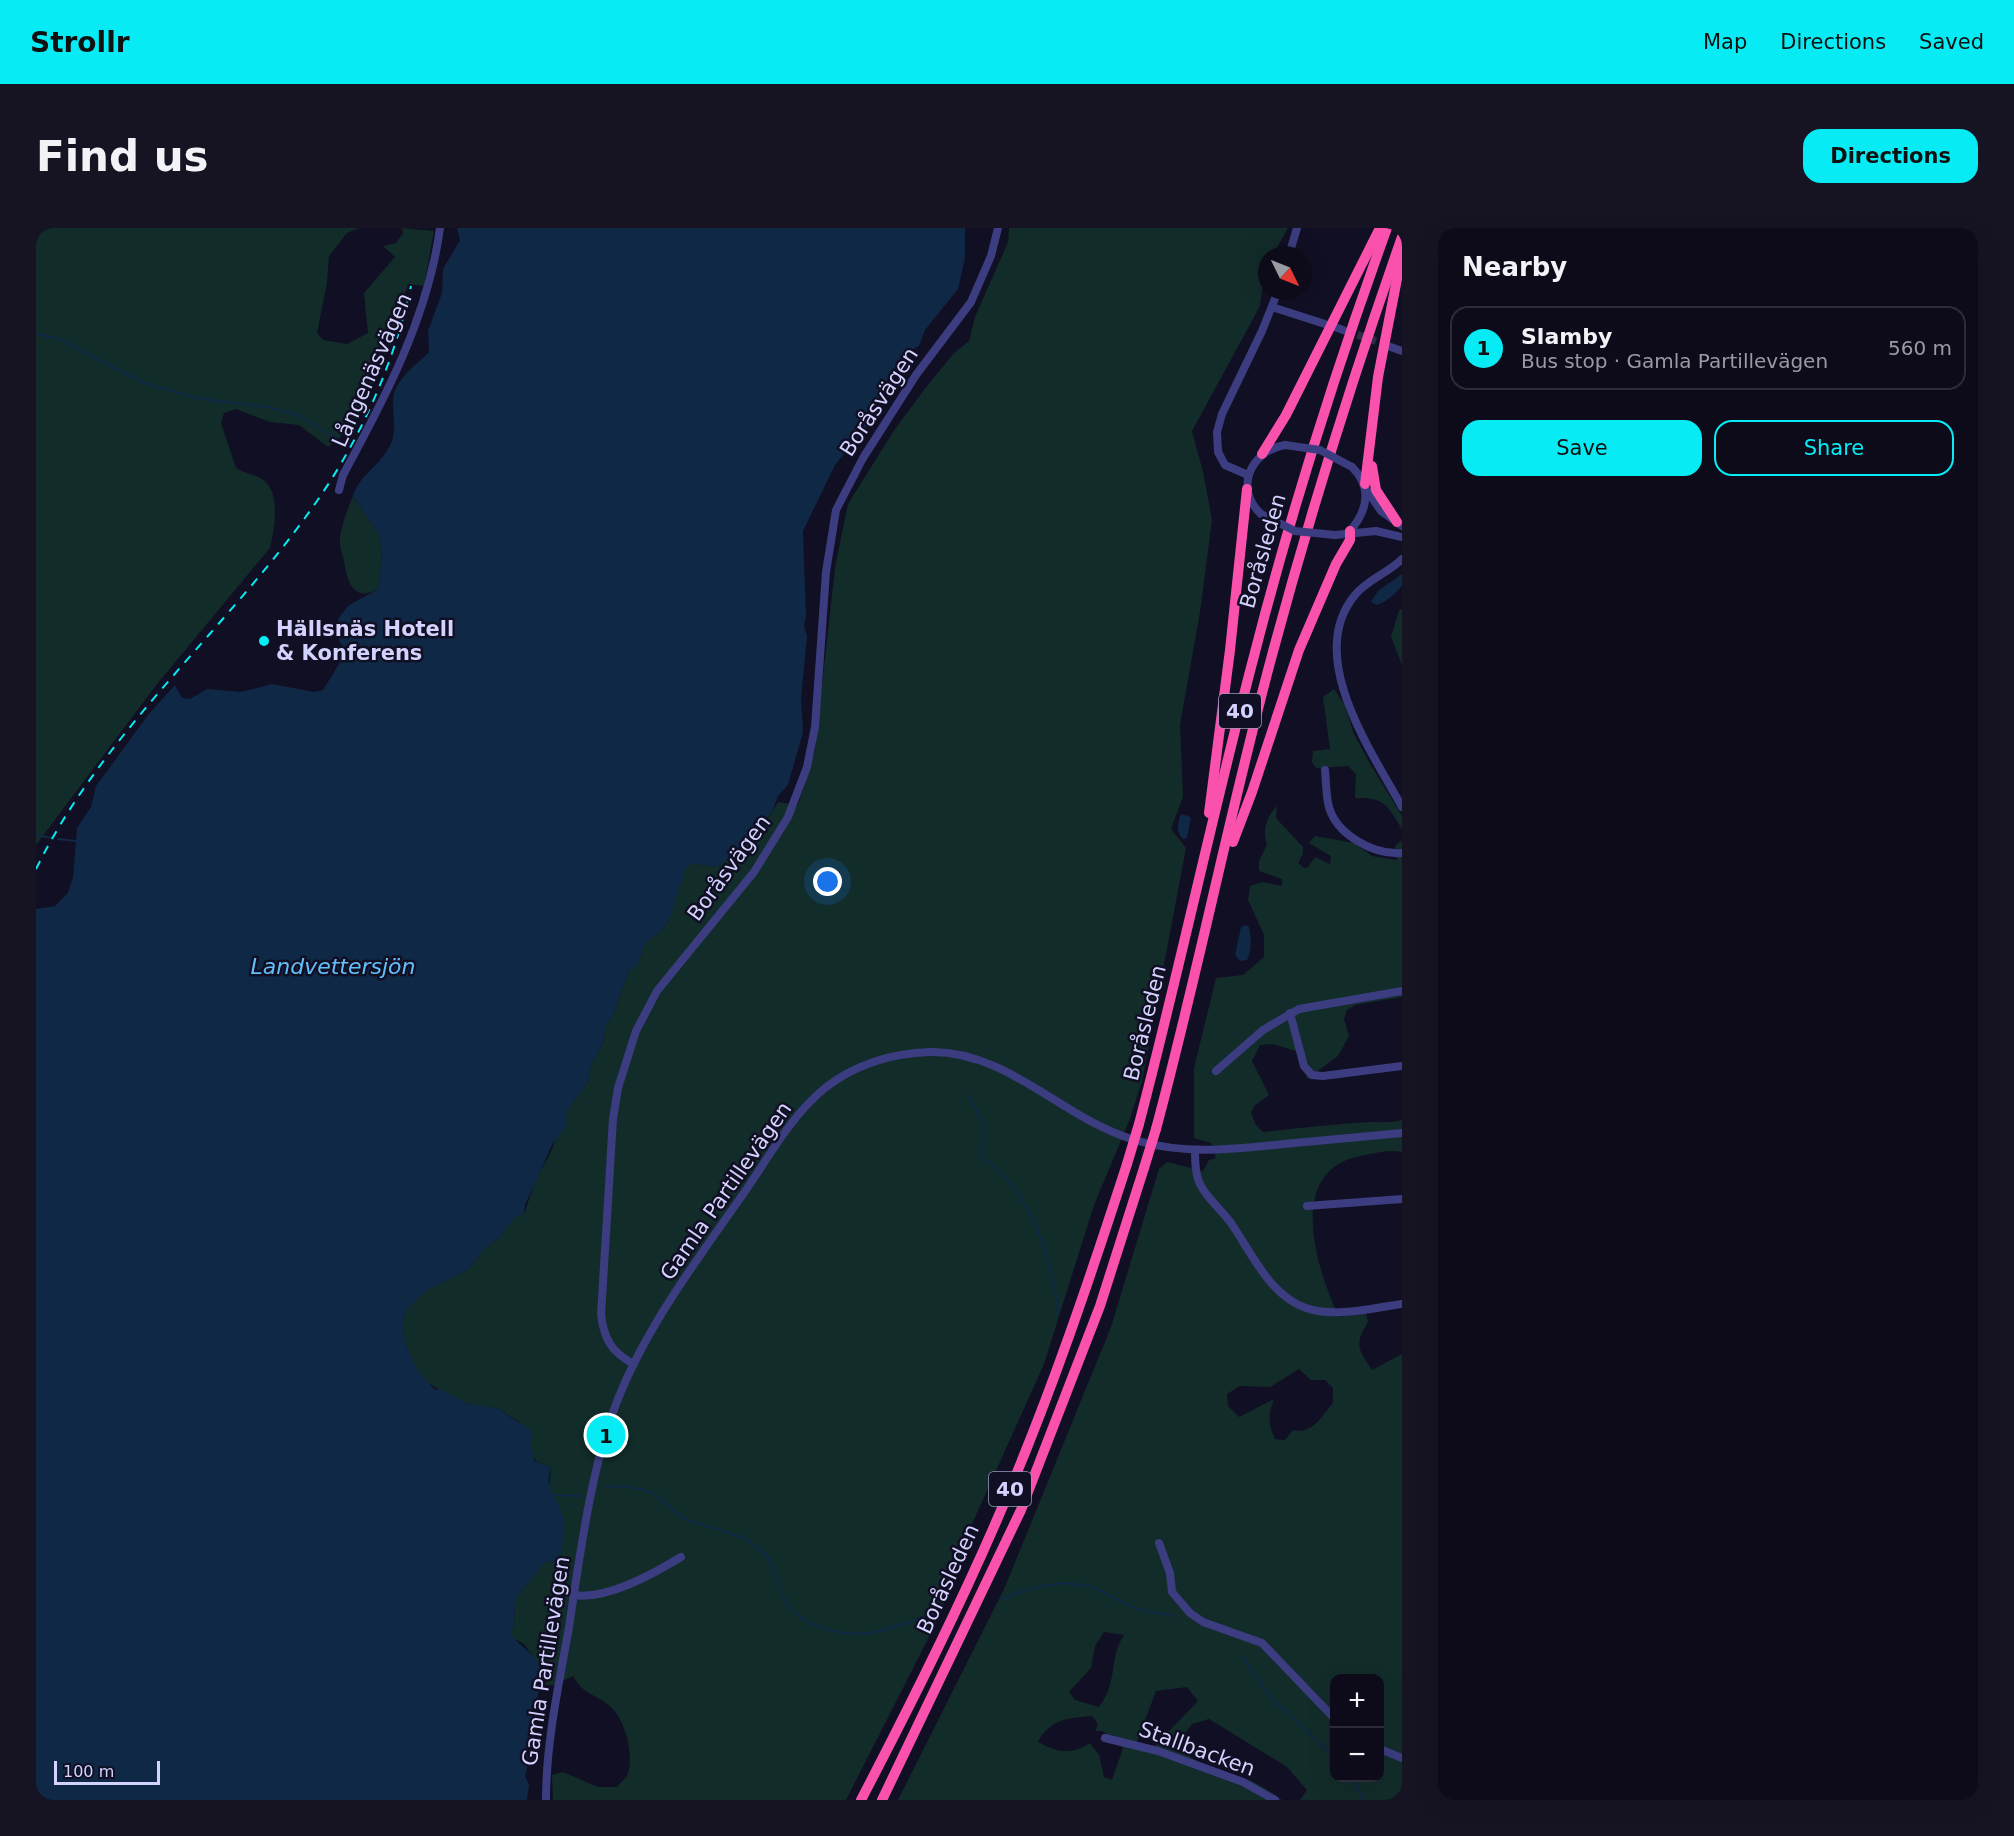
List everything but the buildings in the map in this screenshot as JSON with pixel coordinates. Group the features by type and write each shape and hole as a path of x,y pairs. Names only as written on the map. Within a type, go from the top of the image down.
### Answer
{"highway":[{"path":"1262,454 1286,415 1380,228"},
{"name":"Boråsleden","path":"861,1800 927,1669 1005,1502 1082,1300 1139,1124 1254,654 1293,513 1345,348 1387,228"},
{"name":"Boråsleden","path":"882,1800 1022,1510 1100,1306 1156,1129 1274,648 1338,427 1402,237"},
{"path":"1365,486 1378,378 1402,253"},
{"path":"1370,452 1376,490 1399,524"},
{"path":"1201,873 1230,650 1247,489"},
{"path":"1218,879 1252,792 1299,650 1336,564 1350,540 1350,531"}],"street":[{"name":"Långenäsvägen","path":"339,490 343,475 395,372 421,312 440,228"},
{"name":"Boråsvägen","path":"634,1364 609,1345 603,1329 602,1315 613,1119 626,1059 636,1031 657,991 754,872 795,802 807,767 815,727 826,572 836,510 858,466 916,375 971,302 991,256 998,228"},
{"path":"1292,246 1297,228"},
{"path":"1248,475 1225,465 1218,452 1217,432 1222,414 1275,300"},
{"path":"1272,307 1335,327"},
{"path":"1381,344 1402,351"},
{"path":"1399,524 1381,511 1352,467 1320,450 1286,446 1262,454 1248,475 1249,498 1262,514 1295,531 1335,535 1350,531 1376,531 1402,537"},
{"path":"1350,531 1365,508 1365,486"},
{"path":"1402,559 1355,595 1343,616 1338,649 1338,671 1354,720 1402,807"},
{"path":"1325,770 1328,804 1335,819 1364,846 1379,851 1402,853"},
{"path":"1216,1071 1263,1030 1290,1013 1305,1007 1353,1001 1402,991"},
{"path":"1290,1013 1304,1065 1312,1075 1323,1076 1402,1066"},
{"name":"Gamla Partillevägen","path":"546,1800 550,1739 574,1595 606,1435 634,1364 686,1279 796,1119 831,1084 879,1060 905,1054 933,1052 973,1057 1010,1073 1099,1128 1138,1142 1195,1151 1402,1133"},
{"path":"1195,1151 1197,1173 1204,1189 1273,1285 1289,1299 1303,1307 1327,1313 1402,1304"},
{"path":"1307,1206 1402,1199"},
{"path":"1159,1543 1170,1573 1172,1592 1190,1613 1203,1622 1262,1643 1330,1713"},
{"path":"574,1595 596,1593 640,1579 681,1557"},
{"name":"Stallbacken","path":"1105,1738 1158,1751 1243,1782 1275,1800"},
{"path":"1384,1751 1402,1758"}],"green space":[{"path":"36,228 359,228 347,233 329,256 327,283 317,333 323,340 347,344 368,333 364,293 395,257 383,246 396,243 403,233 402,228 434,231 424,286 408,284 387,349 368,396 343,434 328,447 299,425 270,422 236,409 224,413 221,423 236,468 262,479 272,493 275,512 270,548 157,684 36,845"},
{"path":"1009,228 1288,228 1278,246 1258,246 1260,306 1192,431 1212,520 1200,612 1180,725 1183,797 1171,829 1186,848 1142,1081 1130,1119 1094,1205 1044,1364 968,1533 967,1551 934,1627 846,1800 553,1800 552,1775 563,1772 598,1787 617,1787 627,1776 630,1760 625,1731 612,1708 582,1688 573,1676 554,1685 540,1685 540,1666 524,1644 513,1638 511,1633 514,1625 515,1599 545,1562 554,1561 563,1517 549,1490 551,1468 536,1461 519,1422 497,1408 475,1406 457,1400 428,1383 419,1374 407,1347 402,1326 406,1310 427,1290 469,1269 484,1249 500,1237 514,1217 524,1214 536,1179 550,1154 565,1114 588,1082 591,1065 603,1043 606,1025 613,1015 629,970 637,966 644,944 664,928 669,920 670,907 686,866 693,863 716,867 751,838 766,821 778,802 798,805 815,751 835,567 848,504 893,432 923,391 954,353 969,341 975,317 1008,242"},
{"path":"353,496 379,534 382,555 378,589 369,593 357,592 349,582 340,546 342,527"},
{"path":"1402,609 1402,665 1391,637 1399,610"},
{"path":"1334,689 1344,704 1354,734 1402,816 1402,829 1384,804 1373,799 1355,798 1356,774 1348,766 1316,768 1312,762 1313,751 1330,749 1323,697"},
{"path":"1277,806 1276,818 1303,847 1303,854 1298,863 1304,868 1307,868 1315,857 1330,864 1331,856 1309,843 1315,836 1354,843 1372,856 1397,860 1395,846 1402,840 1402,997 1355,1005 1347,1010 1344,1019 1349,1036 1338,1056 1307,1079 1302,1053 1273,1044 1260,1045 1252,1061 1269,1095 1254,1106 1251,1113 1256,1125 1263,1132 1402,1120 1402,1152 1387,1151 1361,1156 1337,1165 1322,1180 1314,1201 1313,1224 1322,1274 1339,1317 1366,1313 1368,1322 1359,1342 1361,1352 1372,1370 1402,1354 1402,1800 1300,1800 1307,1790 1287,1767 1209,1719 1192,1724 1178,1743 1184,1751 1200,1763 1253,1782 1282,1800 898,1800 1005,1587 1111,1327 1159,1169 1167,1162 1203,1171 1209,1160 1216,1158 1211,1143 1194,1138 1194,1068 1216,978 1243,975 1264,957 1264,935 1248,900 1250,886 1262,882 1282,886 1282,879 1259,871 1259,861 1267,845 1265,835 1268,819","holes":["1299,1369 1311,1380 1325,1380 1333,1388 1333,1403 1321,1419 1306,1430 1293,1430 1285,1440 1275,1439 1270,1419 1274,1399 1239,1417 1228,1406 1227,1394 1240,1386 1270,1387","1104,1632 1124,1635 1116,1653 1109,1688 1099,1707 1075,1700 1069,1692 1091,1668 1095,1646","1187,1687 1198,1701 1148,1753 1135,1747 1156,1691","1092,1716 1098,1724 1095,1731 1103,1731 1123,1748 1112,1780 1104,1777 1099,1755 1090,1743 1077,1749 1064,1751 1038,1742 1048,1729 1060,1721"]}],"water":[{"name":"Landvettersjön","path":"457,228 965,228 965,258 958,289 925,330 919,346 906,353 889,384 888,393 880,411 835,465 803,531 806,615 804,627 807,636 801,699 803,732 788,785 778,796 772,812 732,856 716,867 693,863 686,867 669,920 664,928 644,944 637,966 629,970 613,1015 606,1025 603,1043 591,1065 588,1082 565,1114 567,1120 564,1130 553,1143 525,1205 524,1214 514,1218 500,1237 484,1249 469,1269 427,1290 406,1310 402,1326 407,1347 419,1373 434,1389 442,1390 468,1404 497,1408 533,1432 530,1443 535,1461 551,1468 550,1488 564,1522 561,1555 554,1561 545,1562 515,1599 514,1625 511,1633 517,1642 536,1659 541,1669 541,1683 536,1702 539,1721 531,1734 532,1750 525,1776 529,1785 527,1800 36,1800 36,909 55,906 68,893 73,877 77,828 91,807 96,786 148,715 175,685 182,698 190,699 207,689 241,692 272,684 314,692 323,690 339,664 344,648 339,641 338,619 348,606 378,589 382,555 379,534 353,496 360,483 384,455 391,443 394,432 393,404 396,388 405,375 429,352 428,331 442,293 443,269 460,240"},
{"path":"1402,574 1402,586 1393,595 1377,605 1371,602 1378,591"},
{"path":"1181,814 1191,817 1187,838 1183,839 1178,828"},
{"path":"1246,925 1250,931 1250,953 1247,960 1240,961 1235,955 1241,927"}],"waterway":[{"path":"36,334 60,339 141,382 201,399 268,407 298,415 339,440"},
{"path":"36,835 52,838"},
{"path":"58,839 76,841"},
{"path":"968,1095 984,1125 981,1156 1001,1173 1022,1199 1044,1246 1053,1280 1058,1314"},
{"path":"605,1486 634,1488 649,1492 682,1517 734,1535 752,1544 761,1550 770,1561 781,1593 791,1609 800,1617 821,1628 845,1633 869,1633 943,1610"},
{"path":"552,1495 582,1496"},
{"path":"1000,1599 1033,1588 1063,1583 1090,1586 1134,1608 1174,1616"},
{"path":"1243,1658 1272,1699 1330,1752"},
{"path":"1355,1782 1363,1800"}],"tunnel":[{"path":"1346,331 1376,341"}],"railway":[{"path":"36,869 64,818 97,770 169,680 282,548 317,501 362,425 386,371 411,286"}],"place":[{"name":"Hällsnäs Hotell & Konferens","path":"264,641"},
{"name":"Slamby","path":"606,1435"}]}
